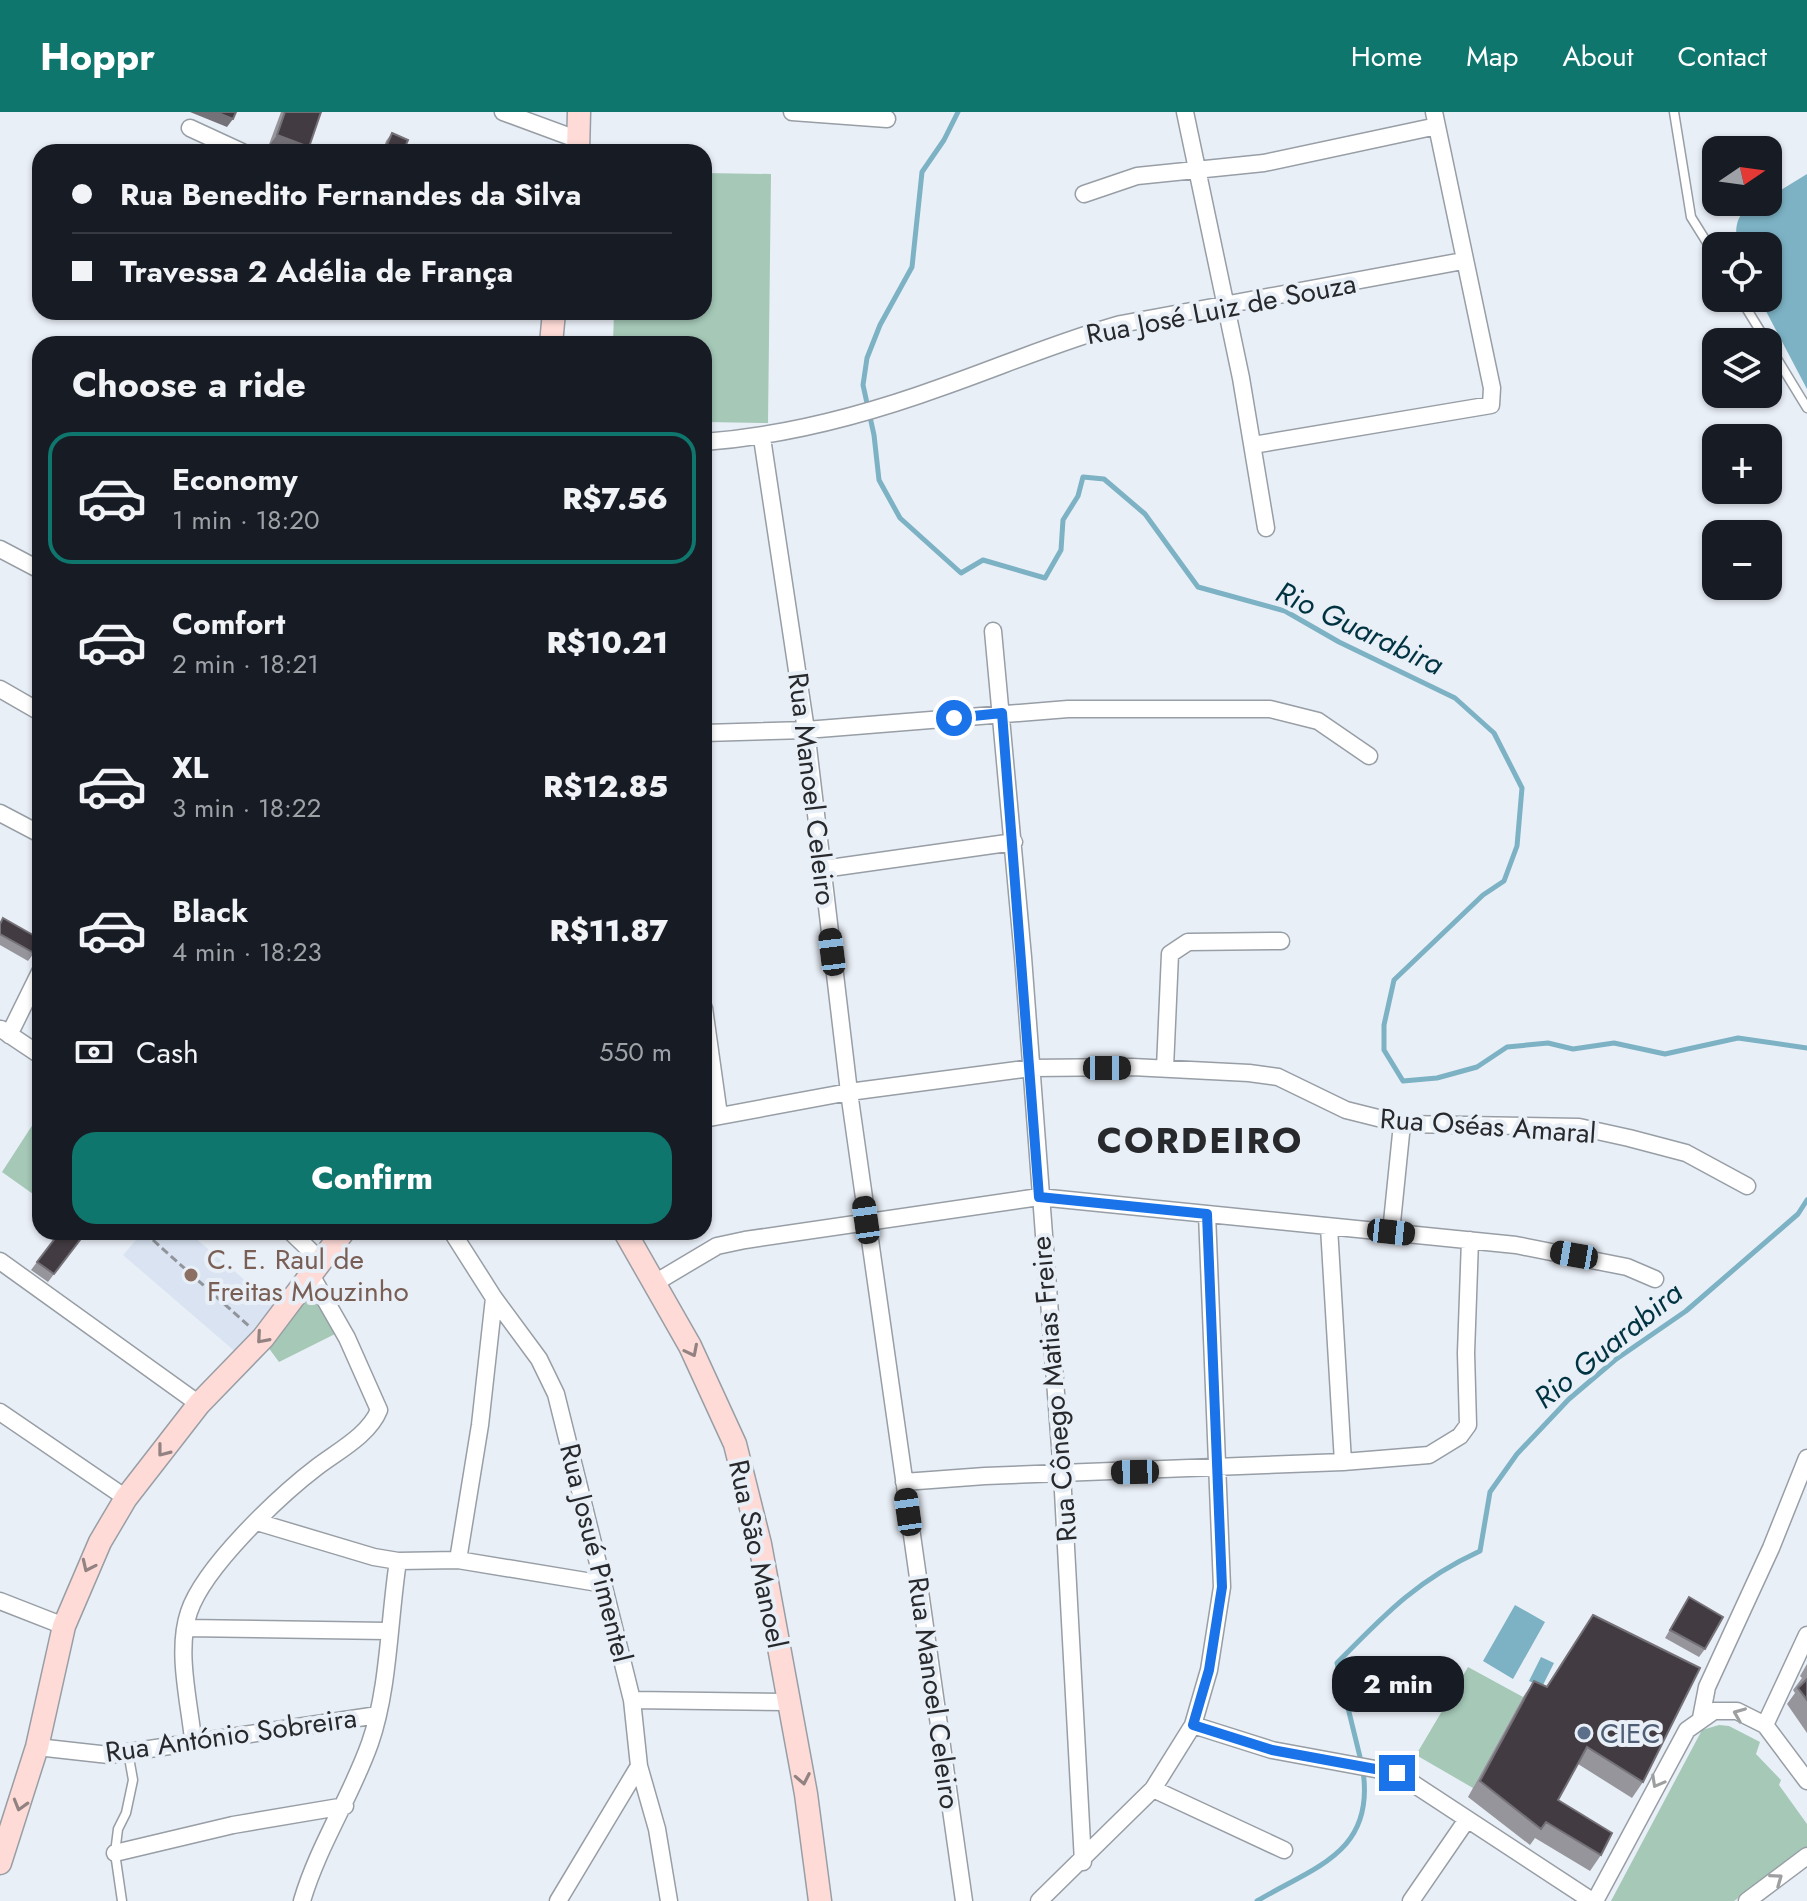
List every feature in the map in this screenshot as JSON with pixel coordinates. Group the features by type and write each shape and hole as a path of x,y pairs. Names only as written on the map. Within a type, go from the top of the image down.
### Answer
{"main road":[{"path":"579,112 579,144"},
{"path":"0,1863 37,1747 64,1626 100,1542 126,1498 199,1404 263,1338 337,1240"},
{"name":"Rua São Manoel","path":"629,1240 690,1346 735,1444 760,1544 820,1901"}],"street":[{"path":"503,112 575,144"},
{"path":"792,112 887,119"},
{"path":"1185,112 1253,445 1266,528"},
{"path":"1084,194 1137,176 1264,163 1435,119 1492,388 1491,405 1253,445"},
{"path":"190,128 225,144"},
{"name":"Rua José Luiz de Souza","path":"712,441 762,438 889,404 939,389 1066,339 1225,302 1309,292 1463,261"},
{"name":"Rua Manoel Celeiro","path":"762,438 806,730 866,1220 964,1901"},
{"path":"0,549 32,566"},
{"name":"Rua Cônego Matias Freire","path":"993,631 1014,842 1062,1473 1083,1862"},
{"path":"0,689 32,707"},
{"path":"712,733 806,730 1002,713 1147,706 1270,709 1318,721 1369,756"},
{"path":"0,813 32,830"},
{"path":"823,869 1014,842"},
{"path":"1165,1068 1170,954 1188,942 1281,941"},
{"path":"32,986 5,1032 32,1050"},
{"name":"Rua Oséas Amaral","path":"712,1117 849,1092 1031,1068 1165,1068 1278,1077 1346,1110 1402,1124 1579,1127 1686,1153 1747,1186"},
{"path":"1391,1232 1402,1124"},
{"path":"653,1284 717,1246 866,1220 1039,1197 1470,1240 1574,1255 1627,1267 1655,1279"},
{"path":"1039,1901 1083,1862 1153,1789 1193,1725 1220,1619 1222,1587 1207,1214"},
{"path":"1329,1227 1343,1462"},
{"path":"193,1739 185,1672 186,1628 196,1597 277,1499 368,1428 379,1410 316,1268 297,1240"},
{"name":"Rua Josué Pimentel","path":"457,1240 494,1298 539,1359 556,1394 632,1700 639,1766 657,1829 669,1901"},
{"path":"904,1482 1343,1462 1429,1455 1460,1436 1468,1425 1466,1353 1470,1240"},
{"path":"0,1261 199,1404"},
{"path":"458,1560 482,1411 494,1298"},
{"path":"0,1412 126,1498"},
{"path":"1701,1718 1707,1687 1771,1548 1807,1458"},
{"path":"257,1522 312,1541 398,1561 458,1560 604,1584"},
{"path":"302,1901 309,1878 345,1806 378,1715 398,1561"},
{"path":"0,1601 64,1626"},
{"path":"186,1628 387,1631"},
{"path":"1765,1725 1807,1635"},
{"path":"632,1700 788,1702"},
{"path":"1193,1725 1272,1750 1345,1766 1397,1773 1466,1821 1593,1901 1687,1730 1701,1718 1726,1708 1765,1725 1807,1781"},
{"name":"Rua António Sobreira","path":"37,1747 81,1754 128,1752 193,1739 378,1715"},
{"path":"558,1901 639,1766"},
{"path":"1153,1789 1284,1850"},
{"path":"115,1853 233,1825 345,1806"},
{"path":"1411,1901 1466,1821"},
{"path":"1747,1901 1807,1856"}],"lane":[{"path":"1674,112 1691,217 1702,235"},
{"path":"1782,366 1807,408"},
{"path":"122,1901 115,1853 118,1829 126,1813 133,1780 128,1752"}],"path":[{"path":"153,1240 263,1338"}],"shaded area":[{"name":"C. E. Raul de Freitas Mouzinho","path":"136,1240 197,1240 279,1309 238,1354 123,1255"}],"green space":[{"path":"712,173 771,174 768,423 712,422 712,336 613,336 614,320 712,320"},
{"path":"32,1126 32,1193 2,1172"},
{"path":"311,1290 335,1334 279,1362 268,1347"},
{"path":"1468,1667 1523,1697 1473,1788 1416,1755"},
{"path":"1719,1725 1729,1726 1760,1742 1756,1754 1781,1780 1779,1785 1807,1824 1807,1850 1734,1901 1611,1901 1702,1730"}],"water":[{"path":"1807,174 1807,389 1782,342 1782,328 1775,328 1766,312 1782,312 1782,232 1736,232 1741,216 1782,216 1782,189"},
{"path":"1515,1605 1545,1622 1513,1679 1483,1661"},
{"path":"1541,1657 1554,1663 1542,1687 1529,1681"}],"building":[{"path":"216,112 236,112 233,119"},
{"path":"285,112 321,112 310,144 277,135"},
{"path":"392,133 408,140 406,144 387,144"},
{"path":"3,918 32,934 32,952 0,934"},
{"path":"54,1240 80,1240 54,1274 37,1262"},
{"path":"1689,1597 1723,1617 1705,1649 1670,1630"},
{"name":"CIEC","path":"1593,1615 1700,1668 1643,1782 1587,1747 1558,1800 1612,1833 1601,1855 1546,1822 1541,1829 1480,1781 1534,1681 1547,1687"},
{"path":"1807,1679 1807,1700 1798,1688"}],"waterway":[{"name":"Rio Guarabira","path":"958,112 944,140 922,172 912,267 880,325 867,358 863,385 874,435 879,480 900,518 961,573 983,560 1045,578 1061,550 1063,520 1078,496 1083,477 1104,479 1145,514 1198,587 1285,611 1339,642 1455,698 1494,733 1522,788 1517,846 1504,881 1483,895 1394,980 1384,1025 1384,1050 1403,1081 1437,1078 1477,1067 1507,1047 1548,1043 1573,1049 1614,1043 1665,1054 1738,1038 1807,1048"},
{"name":"Rio Guarabira","path":"1361,1761 1337,1663 1420,1586 1480,1551 1490,1492 1517,1454 1569,1399 1615,1360 1686,1311 1798,1214 1807,1200"},
{"name":"Rio Guarabira","path":"1257,1901 1319,1867 1350,1839 1360,1821 1364,1799 1363,1771"}],"place":[{"name":"C. E. Raul de Freitas Mouzinho","path":"191,1275"},
{"name":"CIEC","path":"1584,1733"}],"district":[{"name":"CORDEIRO","path":"1200,1140"}],"route":[{"path":"954,718 1002,713 1039,1197 1207,1214 1222,1587 1220,1619 1193,1725 1272,1750 1345,1766 1397,1773"}]}
